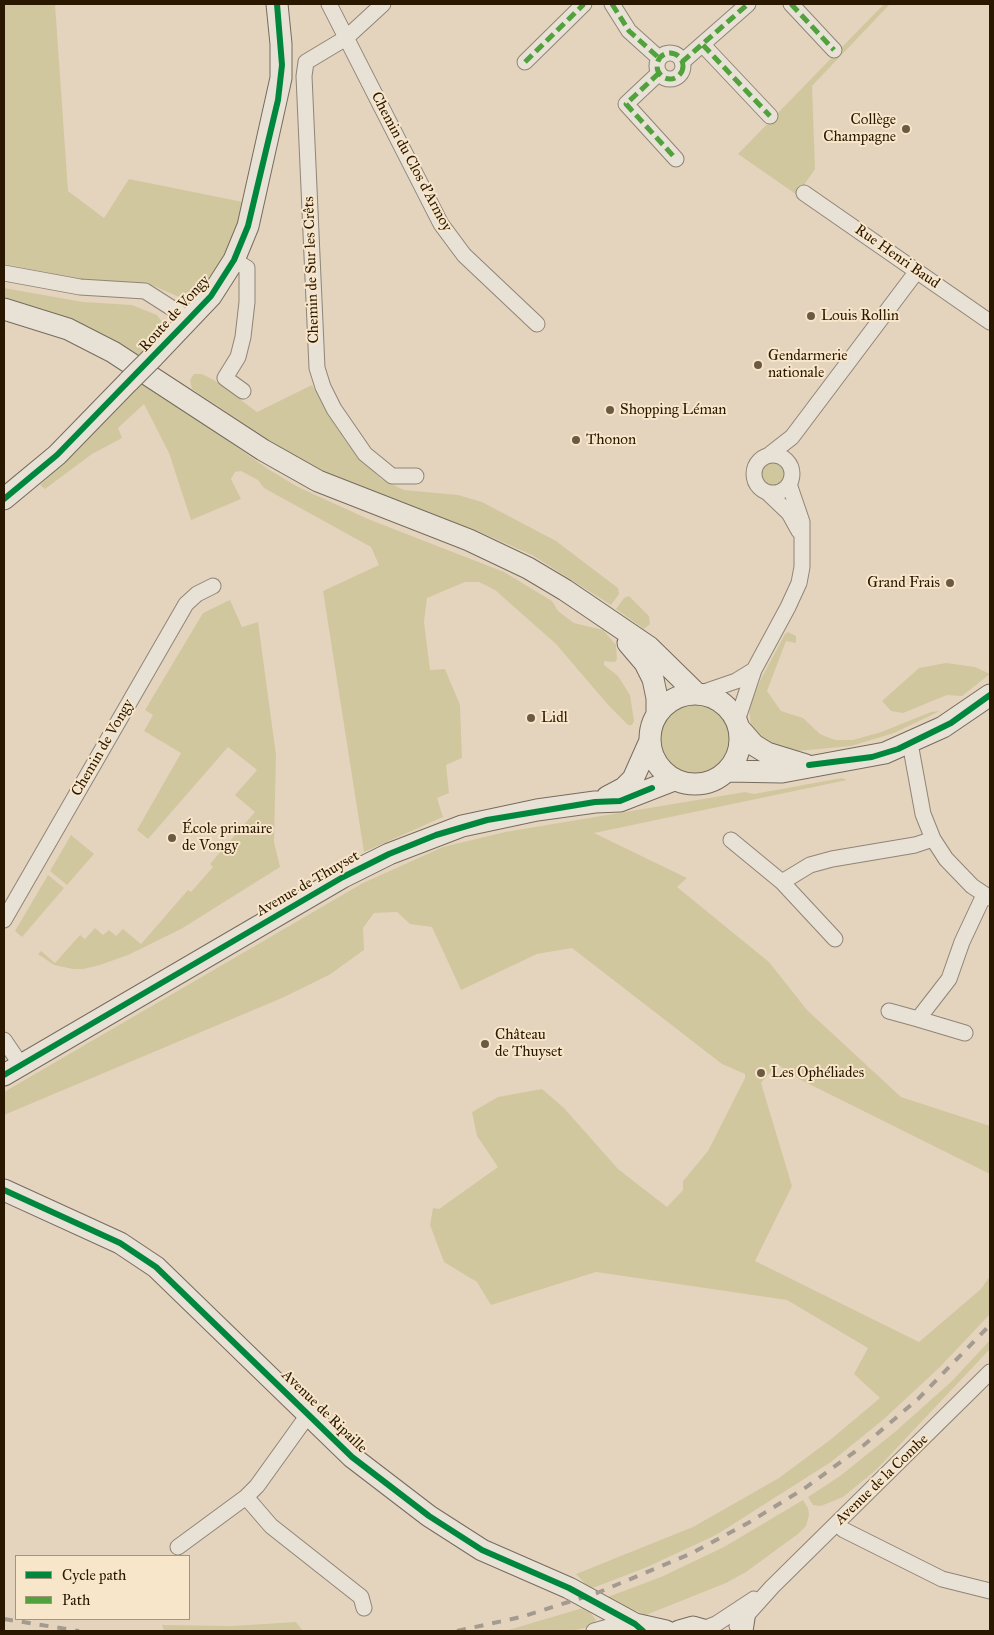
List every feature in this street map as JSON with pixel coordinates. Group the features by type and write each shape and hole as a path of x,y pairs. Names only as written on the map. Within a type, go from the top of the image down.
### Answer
{"street":[{"name":"Route de Vongy","path":"4,499 57,456 189,320 211,296 234,260 248,226 278,100 282,65 277,4"},
{"name":"Chemin du Clos d'Armoy","path":"329,4 441,224 464,255 537,324"},
{"path":"346,38 383,4"},
{"path":"525,62 584,4"},
{"path":"612,4 629,31 659,66 666,78 675,78 682,71 682,62 672,53 662,55 659,66 626,104 676,159"},
{"path":"682,62 748,4"},
{"path":"792,4 834,50"},
{"name":"Chemin de Sur les Crêts","path":"346,38 306,62 305,85 316,368 334,409 365,454 392,476 416,476"},
{"path":"703,45 770,116"},
{"name":"Rue Henri Baud","path":"804,193 990,322"},
{"path":"234,260 247,268 247,302 243,338 238,356 225,378 243,391"},
{"path":"802,537 791,516 757,485 754,472 757,462 792,437 917,271"},
{"path":"4,273 80,287 146,291 189,320"},
{"path":"4,309 44,320 91,340 134,364 250,441 301,472 354,497 469,540 508,558 565,590 649,647 697,694 719,700 728,708 738,725 754,745 767,754 809,765"},
{"path":"768,493 778,493 789,484 792,475 788,463 792,437"},
{"path":"769,455 778,456 788,463"},
{"path":"613,624 650,671 656,693 656,714 650,728 649,744 657,765 674,780 688,784 702,784 715,780 727,771 738,751 738,725 754,670 796,591 802,567 802,537 800,512 789,484"},
{"name":"Chemin de Vongy","path":"4,920 186,604 197,594 213,586"},
{"path":"656,714 674,698 697,694 730,684 754,670"},
{"path":"727,771 782,772 809,765 872,757 910,743 951,723 989,700"},
{"path":"910,743 923,814 933,839 946,859 987,896 962,942 949,979 918,1019"},
{"name":"Avenue de Thuyset","path":"596,802 618,792 629,784 636,774 649,744"},
{"name":"Avenue de Thuyset","path":"12,1070 334,882 389,854 436,835 487,820 596,802 626,800 674,780"},
{"path":"782,882 810,865 832,859 915,845 933,839"},
{"path":"731,840 782,882 835,939"},
{"path":"889,1011 965,1033"},
{"path":"4,1040 12,1070"},
{"name":"Avenue de Ripaille","path":"4,1190 100,1233 138,1254 172,1282 308,1415 382,1482 455,1534 491,1554 569,1588 636,1625 666,1631"},
{"name":"Avenue de la Combe","path":"740,1627 772,1587 990,1372"},
{"path":"178,1548 246,1497 257,1486 308,1415"},
{"path":"246,1497 271,1526 361,1597 364,1608"},
{"path":"837,1524 844,1530 936,1577 967,1587 990,1591"},
{"name":"Avenue de la Combe","path":"705,1630 772,1587"},
{"path":"594,1631 636,1625"},
{"path":"679,1631 689,1628 705,1630"}],"shaded area":[{"path":"4,4 55,4 68,191 104,218 129,179 243,202 232,243 207,287 196,298 179,297 154,286 137,283 100,283 4,264"},
{"path":"884,4 890,4 812,86 815,169 797,195 738,154"},
{"path":"4,288 83,302 132,305 157,315 168,330 141,357 113,340 4,299"},
{"path":"194,374 202,374 214,380 257,412 312,385 347,443 381,479 404,490 458,495 482,502 556,541 618,588 619,594 611,605 532,555 480,532 347,482 315,467 284,450 192,389 190,380"},
{"path":"143,381 268,469 298,487 368,519 504,572 552,601 558,611 574,623 603,630 616,645 617,659 615,662 604,661 604,665 618,676 630,695 634,721 632,725 628,725 609,706 556,644 495,590 479,582 465,582 427,598 424,622 430,670 445,669 460,705 462,758 446,765 449,793 437,798 443,817 364,852 323,591 379,565 371,547 264,488 258,480 241,471 235,472 231,479 241,499 191,520 169,453 144,404 118,428 122,438 92,454 45,489 40,485"},
{"path":"773,463 781,466 784,474 781,482 773,485 765,482 762,474 765,466"},
{"path":"629,596 649,616 650,624 644,629 616,609 624,598"},
{"path":"230,600 242,627 258,622 276,755 274,842 280,867 181,929 128,955 83,969 54,965 38,954 41,951 55,963 80,935 85,939 95,928 103,935 109,930 116,936 123,929 141,944 188,890 191,892 213,867 210,864 255,812 235,795 257,770 228,747 148,839 137,830 181,753 144,731 153,715 145,710 203,613"},
{"path":"788,632 796,636 796,643 786,641 767,691 781,711 803,718 820,734 835,740 853,740 881,732 931,712 940,711 894,733 851,746 797,751 772,745 755,733 751,726 749,708 761,679 785,634"},
{"path":"946,663 975,667 990,674 962,696 947,695 903,713 891,711 882,701 919,668"},
{"path":"695,701 709,704 722,712 730,725 733,739 730,753 722,766 709,774 695,777 681,774 668,766 660,753 657,739 660,725 668,712 681,704"},
{"path":"842,778 847,780 594,833 687,878 677,887 769,962 807,1010 901,1097 990,1126 990,1174 799,1079 777,1064 761,1083 792,1186 755,1261 919,1342 981,1289 990,1276 990,1314 940,1367 884,1419 831,1462 716,1535 645,1568 590,1589 576,1574 693,1527 779,1478 830,1440 880,1398 854,1374 868,1348 787,1300 596,1272 491,1305 477,1282 444,1262 430,1225 433,1208 439,1209 498,1167 477,1136 472,1112 498,1097 542,1089 564,1108 618,1169 667,1207 683,1190 683,1181 708,1151 745,1078 745,1074 722,1064 572,948 537,954 461,990 432,927 410,924 397,912 374,913 363,928 364,950 329,975 282,998 4,1115 4,1092 363,883 443,847 505,832 745,792 754,794"},
{"path":"71,835 94,854 67,885 50,871"},
{"path":"48,875 64,888 22,937 15,931"},
{"path":"990,1340 990,1349 876,1470 843,1497 821,1506 813,1505 808,1497 840,1476 896,1431 952,1381"},
{"path":"803,1500 808,1508 809,1515 806,1526 746,1572 726,1583 646,1615 605,1598 661,1577 724,1547"},
{"path":"586,1607 596,1620 593,1626 571,1631 505,1631"},
{"path":"296,1622 303,1631 164,1631 162,1625 232,1626"}],"railway":[{"path":"457,1631 521,1617 597,1593 690,1554 748,1523 805,1488 864,1445 918,1399 990,1325"},
{"path":"4,1619 79,1631"}],"marked path":[{"path":"525,62 584,4"},
{"path":"612,4 629,31 659,58"},
{"path":"682,62 748,4"},
{"path":"791,4 834,50"},
{"path":"703,45 770,116"},
{"path":"670,53 679,57 683,66 679,75 670,79 661,75 657,66 661,57 670,53"},
{"path":"659,73 626,104 676,159"}],"cycle path":[{"path":"4,499 57,455 189,319 211,296 234,260 248,226 278,100 282,65 277,4"},
{"path":"809,765 872,757 898,749 951,723 990,695"},
{"path":"4,1075 343,877 389,854 436,835 487,820 595,802 620,801 652,788"},
{"path":"4,1190 120,1243 156,1267 352,1457 429,1516 482,1550 569,1588 635,1624 643,1631"}],"place":[{"name":"Collège Champagne","path":"906,129"},
{"name":"Louis Rollin","path":"811,316"},
{"name":"Gendarmerie nationale","path":"758,365"},
{"name":"Shopping Léman","path":"610,410"},
{"name":"Thonon","path":"576,440"},
{"name":"Grand Frais","path":"950,583"},
{"name":"Lidl","path":"531,718"},
{"name":"École primaire de Vongy","path":"172,838"},
{"name":"Château de Thuyset","path":"485,1044"},
{"name":"Les Ophéliades","path":"761,1073"}]}
